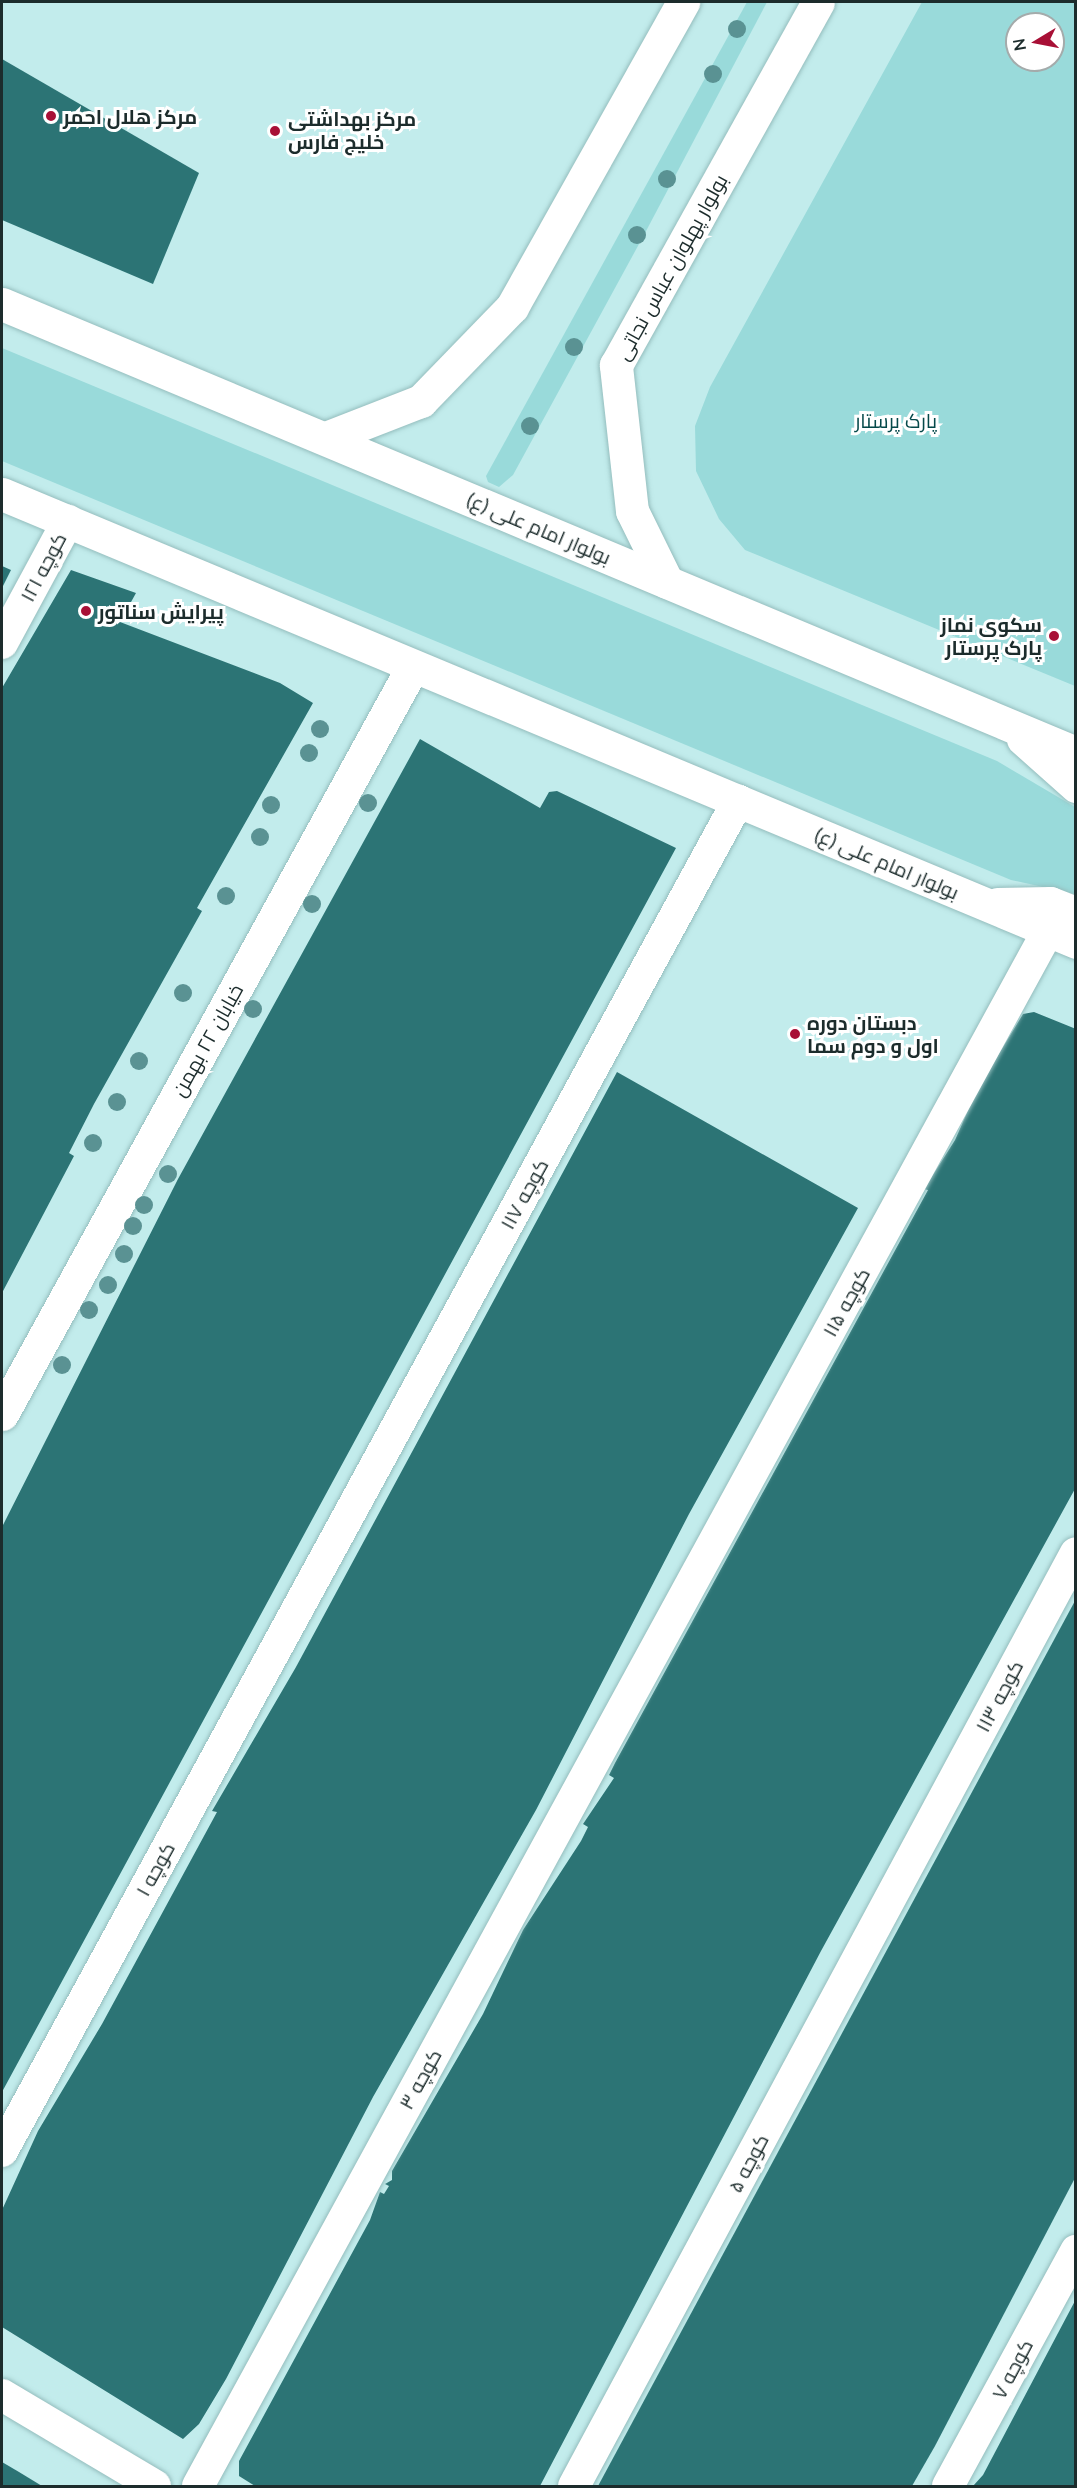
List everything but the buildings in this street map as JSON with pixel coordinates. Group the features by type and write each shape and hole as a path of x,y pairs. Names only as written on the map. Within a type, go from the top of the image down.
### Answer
{"main road":[{"path":"326,438 421,401 512,307 683,2"},
{"name":"بولوار پهلوان عباس نجاتی","path":"667,582 632,511 616,365 816,3"},
{"name":"بولوار امام علی (ع)","path":"2,304 1076,753"},
{"name":"بولوار امام علی (ع)","path":"2,494 1062,936"},
{"name":"خیابان ۲۲ بهمن","path":"2,1414 413,666"},
{"path":"1009,726 1076,786"},
{"path":"987,905 1050,903 1076,913"}],"street":[{"name":"کوچه ۱۲۱","path":"2,644 68,521"},
{"name":"کوچه ۱۱۷","path":"309,1587 738,801"},
{"name":"کوچه ۱۱۵","path":"643,1672 1062,936"},
{"name":"کوچه ۱۱۳","path":"921,1839 1076,1553"},
{"name":"کوچه ۱","path":"2,2151 309,1587"},
{"name":"کوچه ۳","path":"198,2487 643,1672"},
{"name":"کوچه ۵","path":"574,2487 921,1839"},
{"name":"کوچه ۷","path":"948,2487 1076,2251"},
{"path":"2,2395 155,2487"}],"green space":[{"path":"747,2 767,2 645,233 513,475 499,487 488,482 486,476"},
{"name":"پارک پرستار","path":"922,2 1075,2 1075,686 745,550 719,519 696,471 695,426 710,387"},
{"path":"2,348 997,761 1075,807 1075,894 1011,880 2,461"}],"place":[{"name":"مرکز هلال احمر","path":"51,116"},
{"name":"مرکز بهداشتی خلیج فارس","path":"275,131"},
{"name":"پیرایش سناتور","path":"86,611"},
{"name":"سکوی نماز پارک پرستار","path":"1054,636"},
{"name":"دبستان دوره اول و دوم سما","path":"795,1034"}]}
